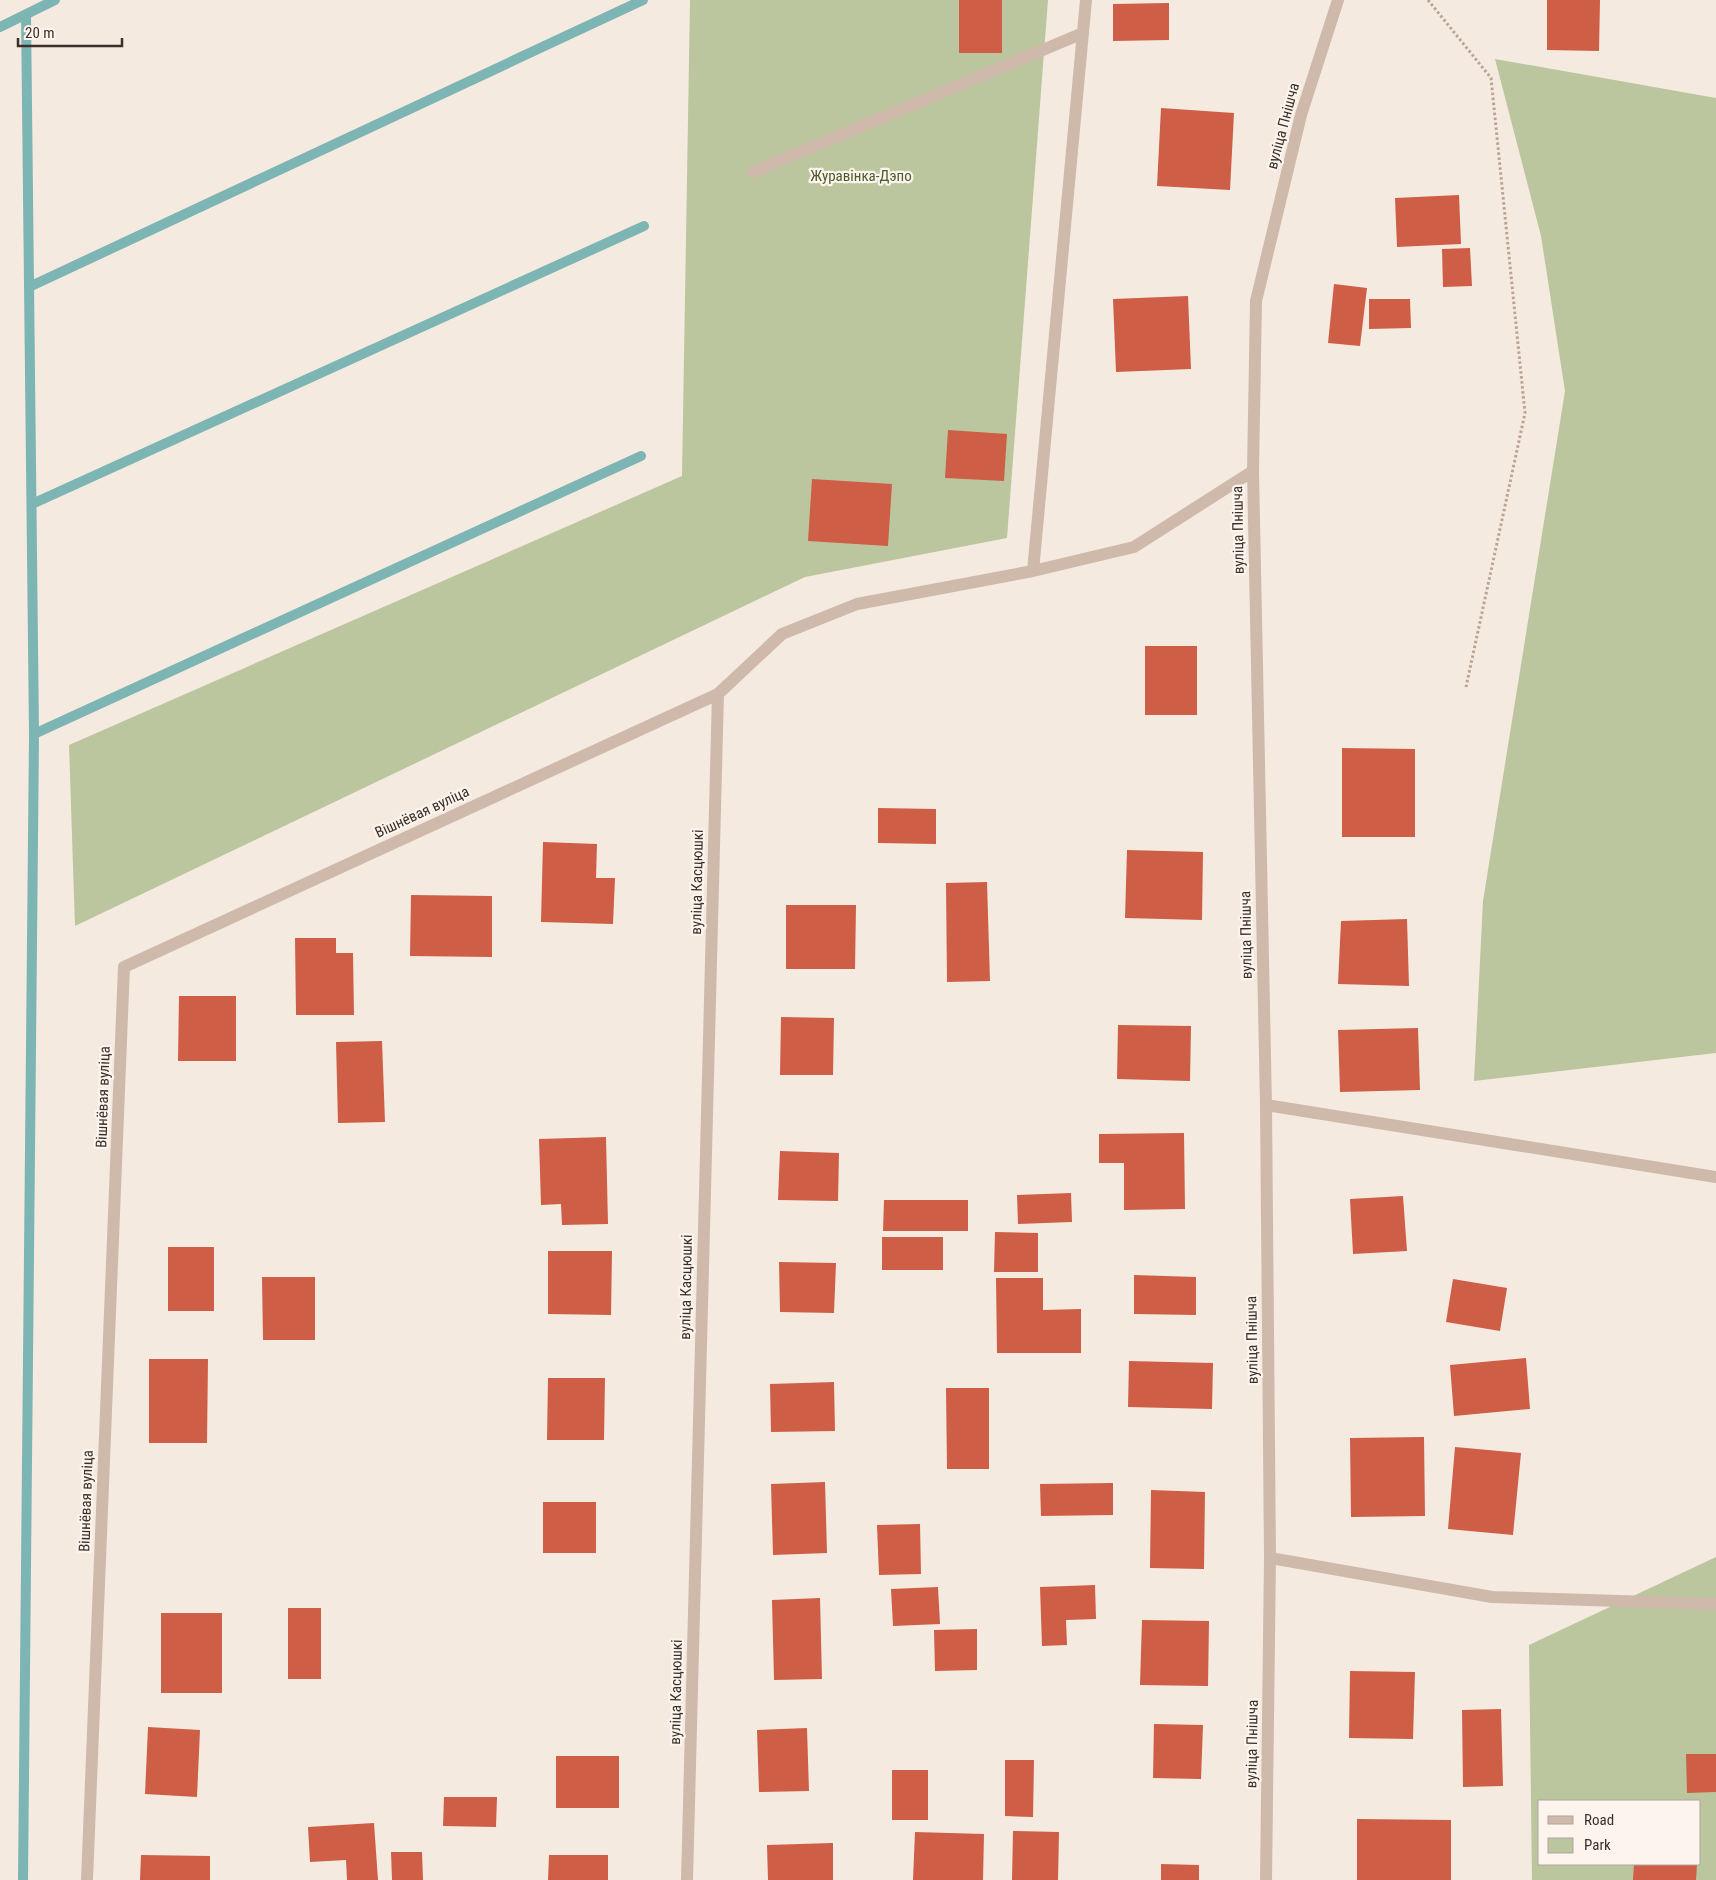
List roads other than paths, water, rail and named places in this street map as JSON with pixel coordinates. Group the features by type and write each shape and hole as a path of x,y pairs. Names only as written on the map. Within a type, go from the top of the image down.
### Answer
{"street":[{"path":"1032,571 1086,0"},
{"name":"вуліца Пнішча","path":"1266,1880 1270,1558 1266,1105 1253,471 1256,301 1301,115 1338,0"},
{"path":"753,172 1083,33"},
{"path":"718,694 782,634 857,604 1032,571 1134,547 1253,471"},
{"name":"Вішнёвая вуліца","path":"87,1880 124,967 718,694"},
{"name":"вуліца Касцюшкі","path":"687,1880 718,694"},
{"path":"1266,1105 1716,1177"},
{"path":"1270,1558 1492,1597 1716,1603"}],"waterway":[{"path":"0,27 55,0"},
{"path":"29,287 643,0"},
{"path":"23,1880 34,734 26,14"},
{"path":"32,504 644,226"},
{"path":"34,734 641,456"}],"park label":[{"name":"Журавінка-Дэпо","path":"861,176"}]}
